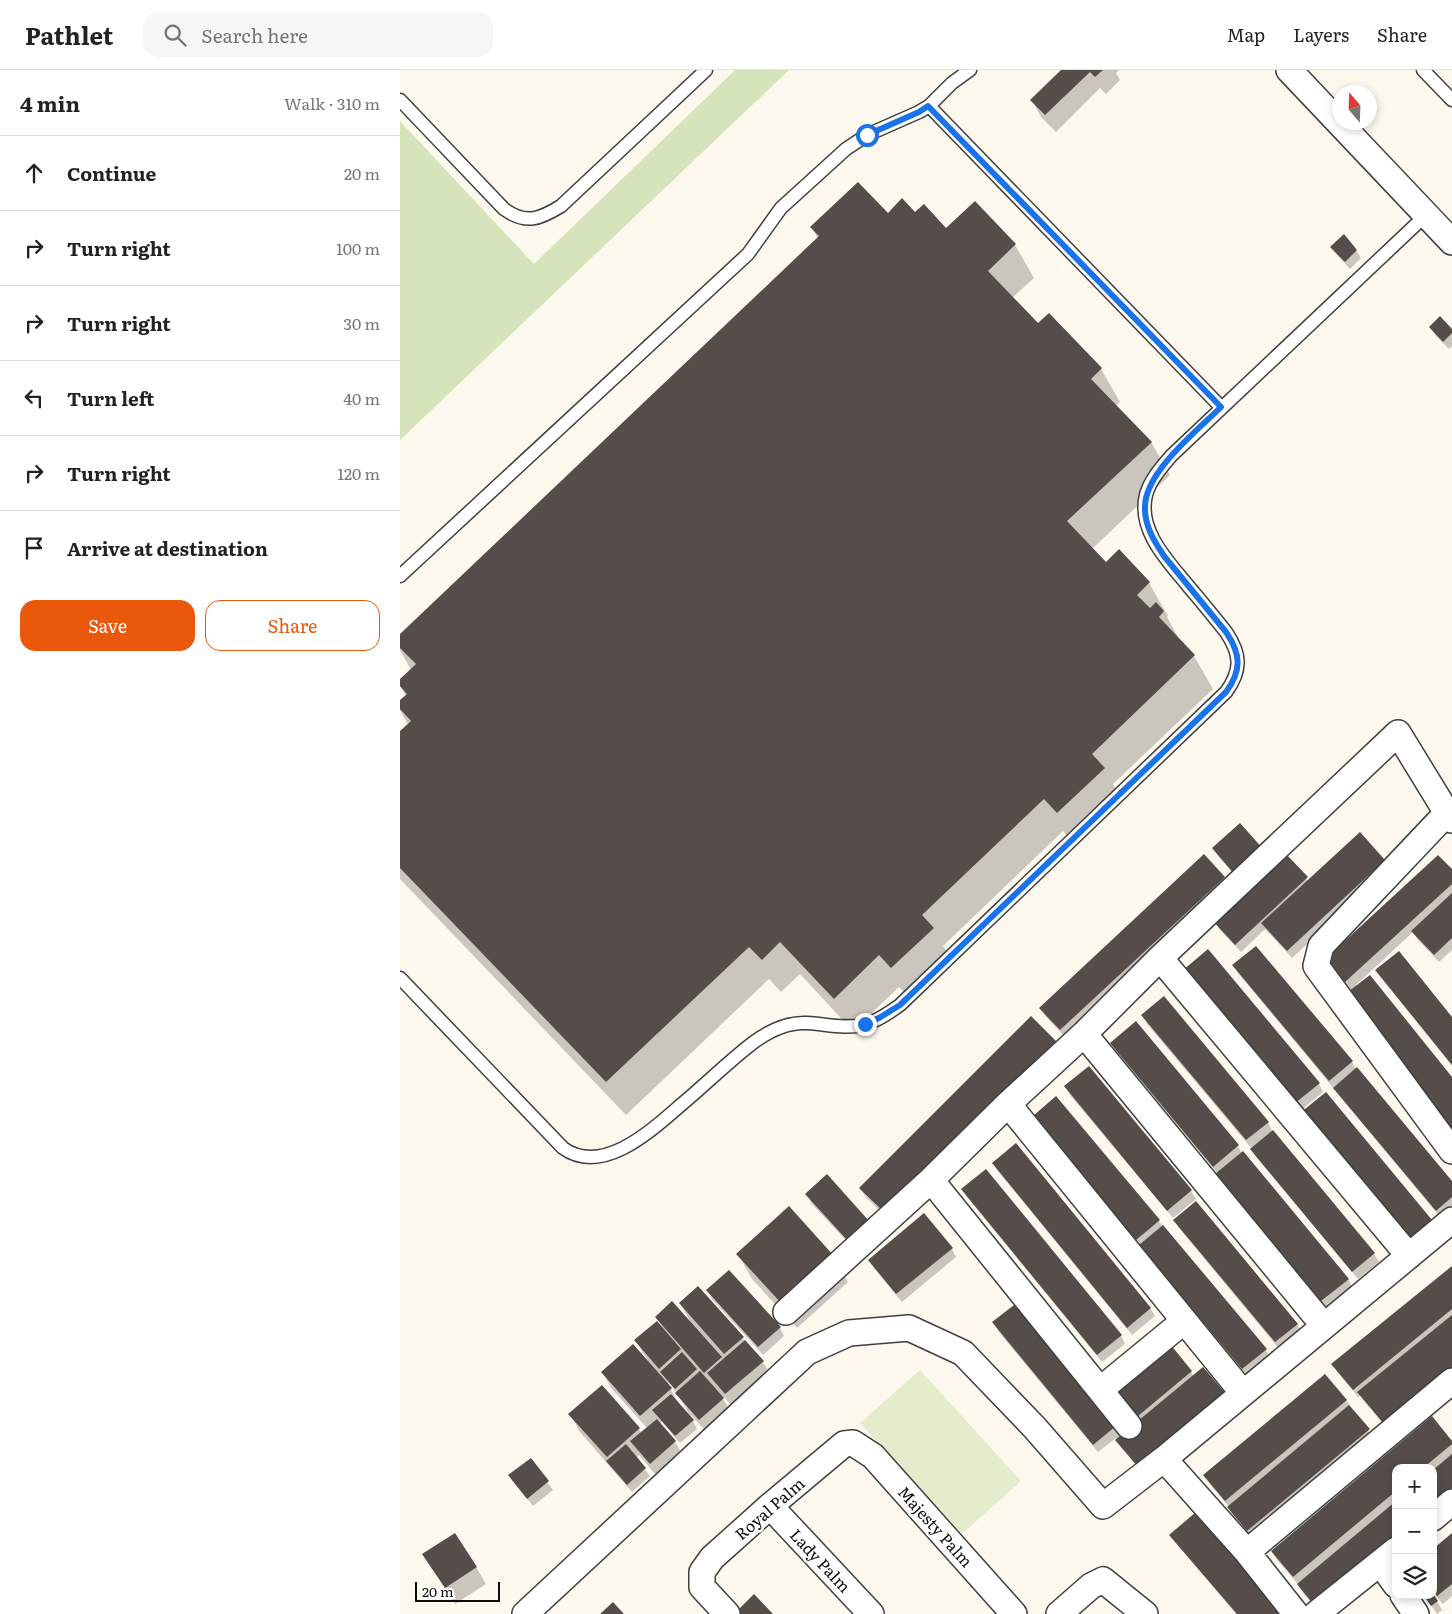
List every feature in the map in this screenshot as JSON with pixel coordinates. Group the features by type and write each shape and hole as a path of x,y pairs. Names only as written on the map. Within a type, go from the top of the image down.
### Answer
{"street":[{"path":"1289,70 1452,242"},
{"path":"786,1312 931,1180 1008,1104 1084,1034 1160,958 1398,732 1449,816 1321,946 1316,966 1452,1152"},
{"path":"1160,958 1409,1256"},
{"path":"1084,1034 1324,1326"},
{"path":"1008,1104 1243,1393"},
{"path":"931,1180 1129,1426"},
{"path":"540,1609 807,1352 849,1333 908,1328 963,1353 1034,1428 1103,1506 1164,1459 1452,1220"},
{"path":"1100,1390 1184,1322"},
{"path":"1247,1552 1452,1381"},
{"name":"Royal Palm","path":"727,1614 702,1587 702,1572 712,1558 844,1444 853,1442"},
{"name":"Majesty Palm","path":"853,1442 873,1456 1014,1614"},
{"path":"1164,1459 1247,1552 1296,1614"},
{"path":"1437,1515 1452,1502"},
{"name":"Lady Palm","path":"770,1506 872,1614"},
{"path":"1316,1614 1388,1556 1392,1570"},
{"path":"1059,1614 1091,1586 1103,1580 1145,1614"},
{"path":"1406,1599 1416,1614"}],"lane":[{"path":"400,100 504,209 518,218 528,219 549,213 561,206 706,70"},
{"path":"400,576 748,254 781,208 846,149 867,135 919,112 970,70"},
{"path":"1423,70 1452,100"},
{"path":"928,106 1221,407"},
{"path":"400,978 563,1148 572,1154 583,1157 608,1154 649,1132 754,1042 779,1028 792,1024 806,1023 842,1027 856,1026 865,1024 890,1012 907,998 1219,699 1232,683 1237,674 1238,663 1232,642 1155,543 1148,526 1145,508 1146,496 1150,485 1171,456 1221,407 1426,215"}],"green space":[{"path":"735,70 789,70 400,440 400,121 534,264"},
{"path":"920,1370 1021,1481 962,1534 860,1423"}],"building":[{"path":"1061,70 1103,70 1095,77 1090,72 1045,115 1030,100"},
{"path":"858,182 888,213 902,198 915,212 924,204 946,228 975,201 1016,244 988,271 1038,323 1049,313 1102,368 1091,379 1152,442 1067,521 1106,562 1119,549 1150,582 1137,595 1150,608 1156,602 1164,611 1159,617 1195,655 1092,754 1105,768 1057,813 1044,799 922,915 934,928 891,968 879,955 834,999 780,942 762,960 749,947 606,1082 400,868 400,731 411,721 400,709 400,700 407,694 400,686 400,679 416,664 400,648 400,634 819,236 810,227"},
{"path":"1344,234 1357,250 1345,262 1330,247"},
{"path":"1440,316 1452,329 1452,333 1443,342 1429,327"},
{"path":"1240,823 1264,850 1235,875 1212,848"},
{"path":"1360,832 1385,860 1287,951 1261,923"},
{"path":"1204,854 1225,877 1060,1030 1039,1008"},
{"path":"1286,854 1308,877 1235,945 1213,921"},
{"path":"1438,855 1452,869 1452,884 1345,982 1324,960"},
{"path":"1452,893 1452,938 1434,955 1411,931"},
{"path":"1256,946 1353,1061 1329,1081 1232,965"},
{"path":"1208,949 1320,1083 1294,1104 1182,971"},
{"path":"1399,951 1452,1017 1452,1065 1375,970"},
{"path":"1370,975 1452,1077 1452,1129 1344,995"},
{"path":"1164,996 1269,1122 1246,1140 1141,1015"},
{"path":"1031,1016 1056,1041 885,1213 859,1188"},
{"path":"1136,1021 1239,1145 1213,1167 1110,1043"},
{"path":"1089,1066 1192,1190 1167,1211 1064,1086"},
{"path":"1357,1067 1452,1181 1452,1197 1436,1211 1333,1088"},
{"path":"1326,1092 1437,1226 1411,1247 1300,1113"},
{"path":"1056,1096 1160,1220 1136,1240 1033,1116"},
{"path":"1273,1130 1375,1253 1352,1272 1250,1149"},
{"path":"1016,1143 1151,1308 1127,1328 992,1163"},
{"path":"1243,1151 1349,1279 1321,1301 1215,1174"},
{"path":"986,1169 1122,1335 1097,1355 961,1189"},
{"path":"827,1174 869,1221 847,1240 805,1194"},
{"path":"1196,1201 1298,1324 1275,1342 1173,1220"},
{"path":"789,1206 834,1256 782,1304 736,1254"},
{"path":"924,1213 953,1248 896,1294 868,1260"},
{"path":"1163,1225 1267,1349 1242,1369 1139,1245"},
{"path":"1452,1266 1452,1309 1353,1390 1331,1364"},
{"path":"729,1270 781,1327 758,1347 706,1290"},
{"path":"698,1286 744,1337 724,1354 679,1303"},
{"path":"1022,1299 1122,1421 1093,1445 992,1322"},
{"path":"672,1301 722,1357 704,1373 655,1317"},
{"path":"1452,1315 1452,1367 1383,1423 1357,1392"},
{"path":"657,1321 681,1349 659,1369 634,1340"},
{"path":"745,1340 764,1361 725,1394 707,1373"},
{"path":"633,1344 672,1388 640,1416 601,1372"},
{"path":"1170,1344 1192,1371 1138,1416 1115,1389"},
{"path":"682,1352 697,1369 675,1389 660,1372"},
{"path":"1203,1367 1227,1395 1139,1468 1115,1440"},
{"path":"700,1371 724,1398 699,1420 675,1393"},
{"path":"1325,1374 1347,1400 1225,1501 1203,1475"},
{"path":"602,1385 640,1428 607,1457 568,1414"},
{"path":"671,1394 694,1420 675,1436 652,1410"},
{"path":"1349,1405 1370,1429 1247,1531 1227,1507"},
{"path":"1432,1416 1452,1441 1452,1444 1428,1464 1392,1464 1392,1494 1293,1577 1271,1551"},
{"path":"657,1419 676,1441 650,1464 630,1441"},
{"path":"626,1444 646,1468 627,1485 606,1461"},
{"path":"1452,1454 1452,1498 1437,1511 1437,1509 1437,1467"},
{"path":"531,1458 549,1481 527,1499 508,1475"},
{"path":"1392,1504 1392,1548 1318,1610 1297,1584"},
{"path":"1196,1512 1283,1614 1237,1614 1169,1535"},
{"path":"455,1533 477,1567 445,1588 422,1554"},
{"path":"1452,1533 1452,1584 1437,1596 1437,1554 1437,1546"},
{"path":"754,1594 773,1614 735,1613"},
{"path":"1426,1599 1437,1599 1438,1601 1431,1606"},
{"path":"613,1602 624,1614 600,1614"}],"route":[{"path":"865,1024 900,1005 1226,692 1237,674 1238,663 1236,652 1226,632 1155,543 1146,520 1145,508 1146,496 1150,485 1160,470 1171,456 1221,407 928,106 919,112 867,135"}]}
